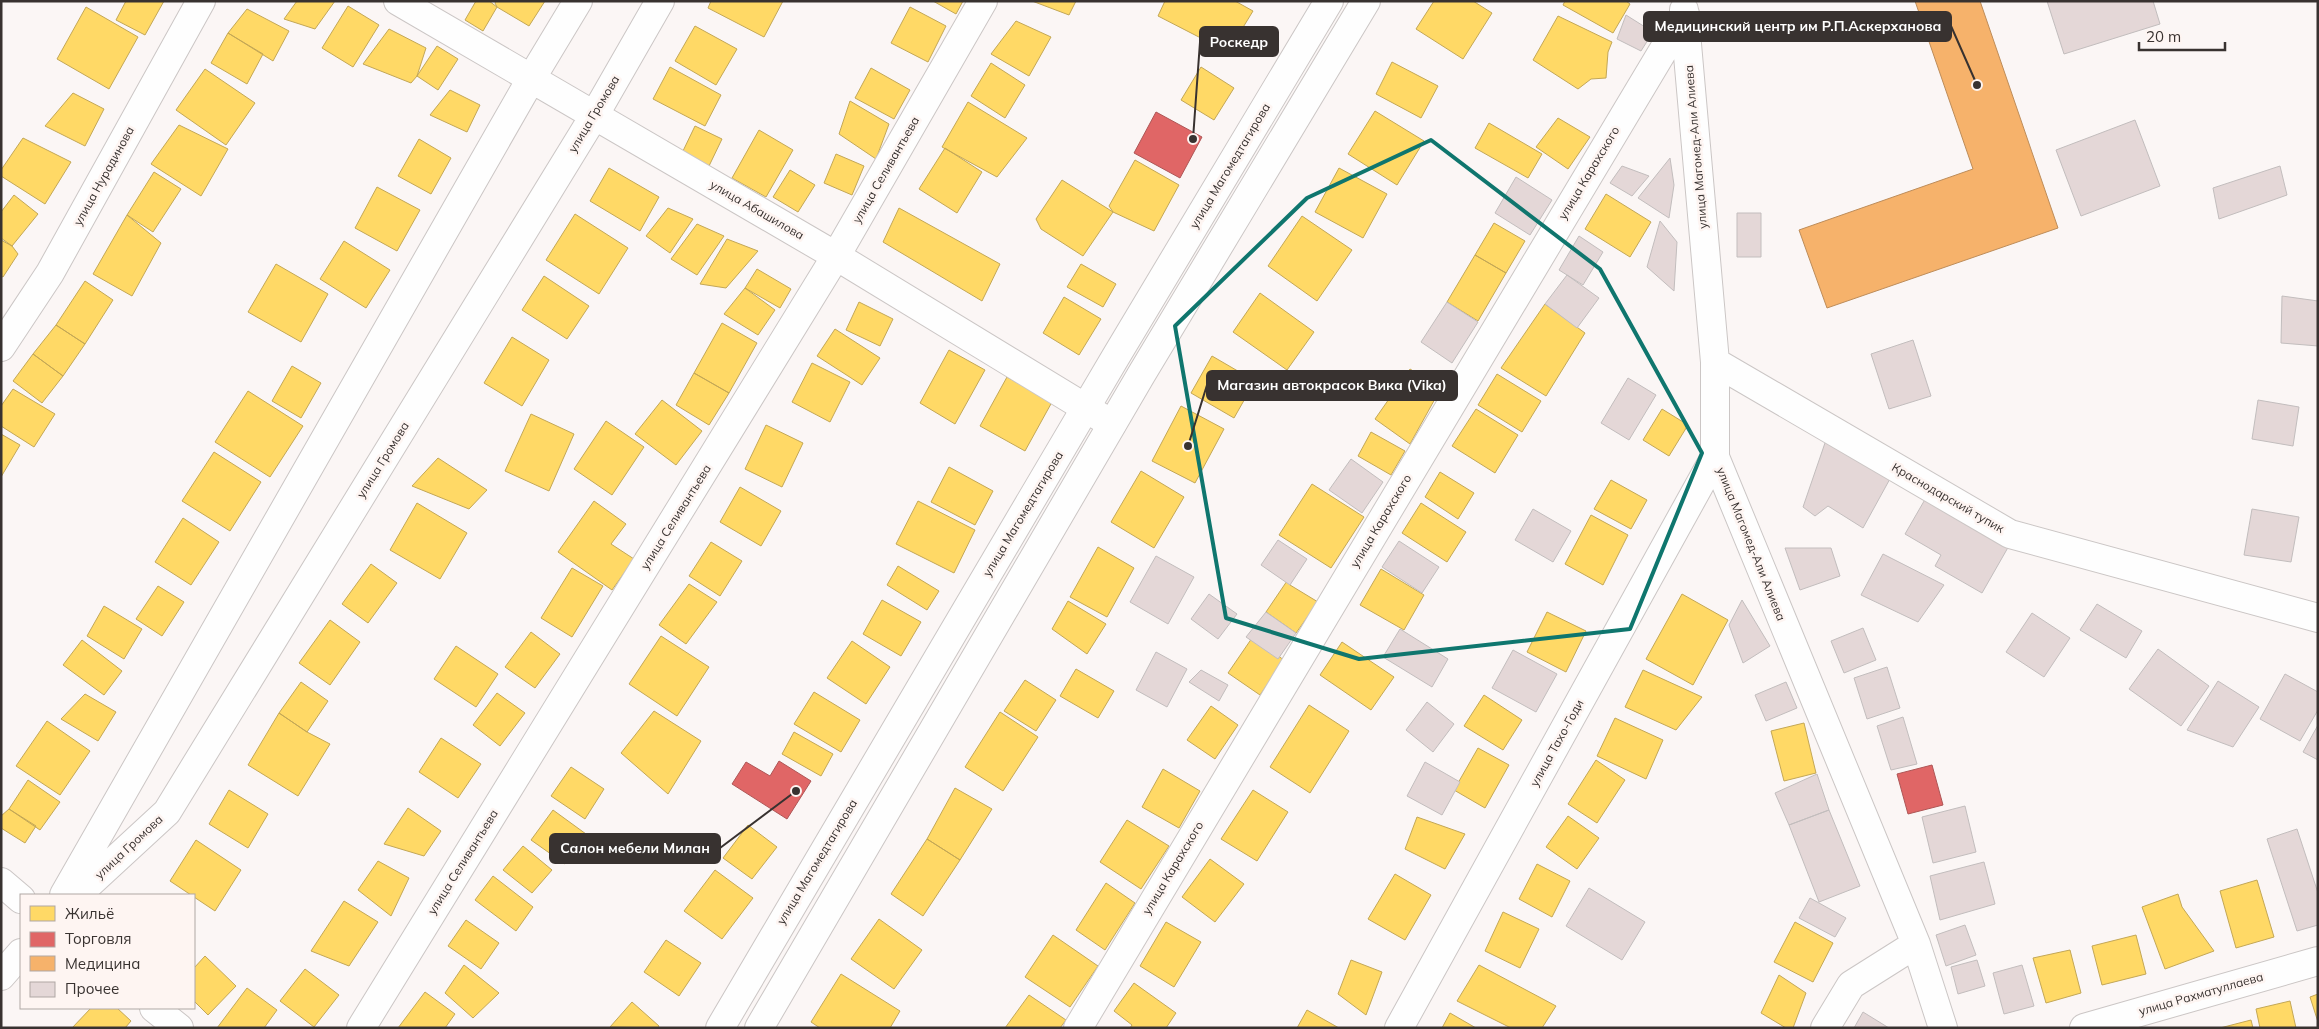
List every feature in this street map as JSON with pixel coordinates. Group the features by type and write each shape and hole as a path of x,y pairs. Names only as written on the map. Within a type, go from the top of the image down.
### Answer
{"street":[{"name":"улица Нурадинова","path":"1,347 50,273 201,1"},
{"name":"улица Абашилова","path":"398,1 836,256 1112,424"},
{"path":"65,894 531,79 578,1"},
{"name":"улица Громова","path":"78,894 167,812 594,116 660,1"},
{"name":"улица Селивантьева","path":"361,1028 836,256 983,1"},
{"name":"улица Магомедтагирова","path":"720,1028 1086,408 1330,1"},
{"path":"759,1028 1112,424 1366,1"},
{"name":"улица Магомед-Али Алиева","path":"1684,8 1714,362 1715,458 1916,944 1943,1028"},
{"name":"улица Карахского","path":"1078,1028 1684,8"},
{"name":"Краснодарский тупик","path":"1714,362 2010,534 2318,618"},
{"name":"улица Тахо-Годи","path":"1399,1028 1715,458"},
{"path":"1,882 20,898"},
{"path":"1825,1028 1851,985 1916,944"},
{"path":"1,976 20,954"},
{"name":"улица Рахматуллаева","path":"2084,1028 2318,961"},
{"path":"155,1009 179,1028"}],"highlighted area":[{"path":"1431,140 1600,269 1702,453 1630,629 1359,659 1226,618 1175,326 1307,198"}],"building: Жильё":[{"path":"126,1 164,1 145,35 116,20"},
{"path":"297,1 335,1 315,29 284,19"},
{"path":"476,1 489,1 497,7 483,31 465,20"},
{"path":"496,1 545,1 529,26 497,7"},
{"path":"711,1 783,1 764,37 708,8"},
{"path":"933,1 963,1 956,14"},
{"path":"1032,1 1076,1 1069,15"},
{"path":"1165,1 1235,1 1253,11 1228,52 1158,16"},
{"path":"1434,1 1473,1 1492,13 1463,59 1416,29"},
{"path":"1565,1 1626,1 1630,4 1613,33 1563,5"},
{"path":"348,6 379,25 353,67 322,48"},
{"path":"86,7 138,37 109,89 57,59"},
{"path":"910,7 946,26 928,62 891,43"},
{"path":"247,9 289,31 273,61 228,33"},
{"path":"1558,16 1612,42 1608,52 1606,78 1591,79 1578,89 1533,60"},
{"path":"1016,21 1051,37 1029,76 991,54"},
{"path":"695,26 737,49 716,85 675,61"},
{"path":"389,29 426,48 417,76 411,83 363,64"},
{"path":"228,33 263,54 247,84 211,63"},
{"path":"437,46 458,59 438,90 417,76"},
{"path":"1392,62 1438,86 1421,118 1376,94"},
{"path":"991,63 1025,85 1005,118 971,96"},
{"path":"670,67 721,95 705,126 653,99"},
{"path":"1201,67 1234,88 1214,120 1181,100"},
{"path":"871,68 910,90 894,119 855,98"},
{"path":"205,69 255,103 226,145 176,110"},
{"path":"450,90 480,105 467,132 430,115"},
{"path":"73,93 104,109 85,146 45,126"},
{"path":"850,101 889,124 876,159 839,134"},
{"path":"968,102 1027,138 997,177 942,147"},
{"path":"1375,111 1424,141 1397,185 1348,154"},
{"path":"1558,118 1590,137 1568,169 1536,147"},
{"path":"1489,123 1542,154 1528,178 1475,148"},
{"path":"179,125 228,149 201,196 151,164"},
{"path":"695,126 722,139 709,166 682,153"},
{"path":"759,130 793,150 766,197 732,178"},
{"path":"23,138 71,162 45,204 1,176 1,170"},
{"path":"419,139 451,158 431,194 398,176"},
{"path":"945,148 982,172 957,213 919,189"},
{"path":"836,154 864,166 852,195 824,183"},
{"path":"1135,160 1179,185 1154,231 1113,212 1109,206"},
{"path":"609,168 659,197 640,231 590,201"},
{"path":"1339,168 1387,194 1363,238 1315,212"},
{"path":"790,170 815,185 798,212 773,197"},
{"path":"154,172 181,189 153,232 127,215"},
{"path":"1062,180 1113,212 1083,256 1041,229 1036,219"},
{"path":"377,187 420,210 397,251 355,228"},
{"path":"1606,194 1651,222 1630,257 1585,229"},
{"path":"14,195 38,214 12,246 1,238 1,212"},
{"path":"668,208 693,219 670,253 646,236"},
{"path":"899,208 1000,264 982,301 883,242"},
{"path":"575,214 628,248 599,294 546,260"},
{"path":"127,215 161,243 132,296 93,274"},
{"path":"1302,216 1352,250 1317,301 1268,266"},
{"path":"1494,223 1525,241 1506,273 1475,255"},
{"path":"697,224 724,236 697,275 671,259"},
{"path":"727,239 758,251 726,288 700,284"},
{"path":"1,240 12,246 18,254 3,277 1,276"},
{"path":"344,241 390,270 366,308 320,279"},
{"path":"1475,255 1506,273 1478,321 1447,302"},
{"path":"276,264 328,294 301,342 248,312"},
{"path":"1081,264 1116,284 1103,307 1067,287"},
{"path":"757,269 791,289 780,308 745,288"},
{"path":"544,276 589,306 567,339 522,310"},
{"path":"85,281 113,300 85,344 56,325"},
{"path":"745,288 775,310 758,335 724,314"},
{"path":"1260,293 1314,332 1287,370 1233,332"},
{"path":"1064,297 1101,319 1079,355 1043,333"},
{"path":"859,302 893,319 880,346 846,330"},
{"path":"1545,304 1585,333 1546,396 1501,368"},
{"path":"722,323 757,343 729,393 694,373"},
{"path":"56,325 85,344 63,376 33,354"},
{"path":"835,329 880,358 862,385 817,356"},
{"path":"512,337 549,360 522,406 484,383"},
{"path":"949,350 985,370 955,424 920,403"},
{"path":"33,354 63,376 42,403 13,381"},
{"path":"1212,356 1255,381 1234,418 1191,393"},
{"path":"812,363 850,382 830,422 792,402"},
{"path":"292,366 321,383 301,418 272,401"},
{"path":"1410,369 1441,388 1410,444 1375,419"},
{"path":"694,373 729,393 709,425 676,405"},
{"path":"1497,374 1541,401 1522,432 1478,405"},
{"path":"1007,377 1052,402 1025,451 980,426"},
{"path":"13,389 55,414 34,447 1,426 1,406"},
{"path":"248,391 303,426 270,477 215,442"},
{"path":"662,400 702,431 676,465 635,434"},
{"path":"1181,406 1224,429 1195,483 1152,461"},
{"path":"1476,409 1518,435 1495,473 1452,446"},
{"path":"1662,409 1688,425 1669,456 1643,440"},
{"path":"531,414 574,434 549,491 505,471"},
{"path":"606,421 644,447 612,495 574,469"},
{"path":"766,425 803,443 782,487 745,469"},
{"path":"1371,432 1405,451 1391,475 1358,456"},
{"path":"1,434 20,445 1,477"},
{"path":"214,452 261,482 230,531 182,501"},
{"path":"438,458 487,490 469,509 412,486"},
{"path":"949,467 993,491 975,525 931,502"},
{"path":"1141,471 1184,497 1154,548 1111,522"},
{"path":"1440,472 1474,493 1458,519 1425,497"},
{"path":"1611,480 1647,500 1631,529 1594,509"},
{"path":"1312,484 1364,517 1331,568 1279,535"},
{"path":"740,487 781,511 761,546 720,522"},
{"path":"594,501 626,524 611,544 634,559 612,590 558,552"},
{"path":"918,501 975,530 954,573 896,544"},
{"path":"417,503 467,533 440,579 390,550"},
{"path":"1421,503 1466,532 1447,562 1402,533"},
{"path":"1591,515 1628,535 1603,585 1565,564"},
{"path":"183,518 219,542 191,585 155,562"},
{"path":"711,542 742,561 720,596 689,576"},
{"path":"1098,547 1134,568 1107,617 1070,597"},
{"path":"371,564 397,583 368,623 342,604"},
{"path":"898,566 939,591 927,610 887,585"},
{"path":"572,568 603,586 572,637 541,618"},
{"path":"1381,569 1424,595 1404,630 1360,605"},
{"path":"1287,581 1290,585 1318,602 1296,633 1266,612"},
{"path":"689,584 717,602 686,644 659,625"},
{"path":"158,586 184,602 162,636 136,619"},
{"path":"1682,594 1728,620 1693,685 1646,659"},
{"path":"882,600 921,622 901,656 863,634"},
{"path":"1068,601 1106,624 1087,654 1052,629"},
{"path":"104,606 142,629 124,659 87,636"},
{"path":"1547,612 1586,631 1566,672 1527,652"},
{"path":"330,620 360,642 330,685 299,663"},
{"path":"531,632 560,654 535,688 505,667"},
{"path":"661,636 709,667 677,716 629,684"},
{"path":"1252,638 1284,660 1260,695 1228,673"},
{"path":"82,640 122,671 104,695 63,665"},
{"path":"852,641 890,667 866,704 827,678"},
{"path":"1342,642 1394,677 1371,710 1320,675"},
{"path":"456,646 498,674 476,707 434,679"},
{"path":"1076,669 1114,691 1098,718 1060,696"},
{"path":"1643,670 1702,697 1676,730 1625,707"},
{"path":"1025,680 1056,700 1036,731 1004,711"},
{"path":"301,682 328,701 307,732 279,713"},
{"path":"814,692 860,720 841,752 794,724"},
{"path":"497,693 525,713 500,746 473,725"},
{"path":"85,694 116,712 98,741 61,719"},
{"path":"1484,695 1522,720 1503,750 1464,726"},
{"path":"1309,705 1349,731 1310,793 1270,767"},
{"path":"1211,706 1238,725 1215,759 1187,740"},
{"path":"654,711 701,741 668,794 621,753"},
{"path":"1000,712 1038,737 1003,791 965,767"},
{"path":"279,713 307,732 330,744 298,796 248,765"},
{"path":"1615,718 1663,740 1646,779 1597,756"},
{"path":"47,721 90,751 60,795 16,766"},
{"path":"1804,723 1816,773 1784,781 1771,731"},
{"path":"794,732 833,754 821,776 782,754"},
{"path":"441,738 481,764 458,798 419,772"},
{"path":"1478,748 1509,765 1485,808 1454,790"},
{"path":"1596,760 1625,780 1597,823 1568,804"},
{"path":"571,767 604,789 585,819 551,796"},
{"path":"1163,769 1200,791 1179,828 1142,807"},
{"path":"28,780 60,802 40,830 9,809"},
{"path":"955,788 992,809 960,860 927,839"},
{"path":"229,790 268,814 248,848 209,824"},
{"path":"1253,790 1288,812 1257,861 1221,839"},
{"path":"408,808 441,831 424,856 384,844"},
{"path":"9,809 36,826 25,843 1,828 1,816"},
{"path":"553,810 586,834 565,864 531,840"},
{"path":"1568,816 1599,838 1577,869 1546,847"},
{"path":"1417,817 1465,834 1445,869 1405,849"},
{"path":"1127,820 1169,846 1141,889 1100,862"},
{"path":"748,825 777,847 752,879 723,858"},
{"path":"927,839 960,860 923,916 891,894"},
{"path":"196,840 241,870 215,911 195,898 195,894 190,894 170,881"},
{"path":"523,846 552,870 532,893 503,870"},
{"path":"1210,859 1244,884 1215,922 1182,897"},
{"path":"378,861 409,878 391,916 358,890"},
{"path":"1537,864 1570,881 1552,917 1519,899"},
{"path":"715,870 753,898 722,939 684,911"},
{"path":"1395,874 1431,895 1405,940 1368,919"},
{"path":"493,876 533,907 516,931 475,900"},
{"path":"2257,880 2274,937 2236,948 2220,891"},
{"path":"1106,883 1135,903 1105,950 1076,930"},
{"path":"2178,894 2182,907 2214,951 2165,969 2142,907"},
{"path":"344,901 378,922 349,966 311,951"},
{"path":"1503,912 1539,929 1520,968 1485,951"},
{"path":"879,919 922,950 894,989 851,959"},
{"path":"466,920 499,943 481,969 448,946"},
{"path":"1166,922 1201,942 1174,987 1140,966"},
{"path":"1795,922 1833,943 1813,982 1774,962"},
{"path":"1053,935 1098,966 1070,1007 1025,977"},
{"path":"2136,935 2146,974 2102,985 2092,946"},
{"path":"666,940 701,963 679,996 644,972"},
{"path":"2070,950 2081,993 2046,1003 2033,958"},
{"path":"205,956 236,986 208,1015 195,1002 195,967"},
{"path":"1351,960 1382,972 1366,1015 1338,994"},
{"path":"464,965 499,993 473,1018 445,993"},
{"path":"1479,965 1556,1006 1542,1028 1511,1028 1457,1001"},
{"path":"305,969 339,995 314,1027 280,1001"},
{"path":"841,974 900,1011 890,1028 820,1028 811,1022"},
{"path":"1779,975 1806,993 1793,1028 1786,1028 1761,1013"},
{"path":"1134,983 1176,1013 1166,1028 1130,1028 1132,1025 1114,1011"},
{"path":"247,988 277,1010 264,1028 217,1028"},
{"path":"425,992 455,1014 445,1028 398,1028"},
{"path":"2318,994 2318,1022 2310,997"},
{"path":"1029,995 1066,1020 1060,1028 1005,1028"},
{"path":"2290,1001 2296,1028 2260,1028 2256,1009"},
{"path":"632,1002 659,1026 658,1028 610,1027"},
{"path":"90,1009 118,1009 131,1021 125,1028 72,1028"},
{"path":"1307,1010 1339,1028 1297,1028"},
{"path":"1450,1013 1476,1028 1442,1028"},
{"path":"2251,1020 2253,1028 2220,1028"}],"building: Торговля":[{"path":"1156,112 1202,137 1180,178 1134,153"},
{"path":"779,761 811,781 787,819 732,784 746,762 770,776"},
{"path":"1932,765 1943,805 1908,814 1897,774"}],"building: Медицина":[{"path":"1915,1 1980,1 2058,228 1827,308 1799,230 1973,169"}],"building: Прочее":[{"path":"2047,1 2153,1 2160,24 2064,54"},
{"path":"1626,15 1653,32 1641,51 1617,39"},
{"path":"2135,120 2160,186 2081,216 2056,150"},
{"path":"1670,158 1674,185 1669,218 1638,198"},
{"path":"1622,166 1649,176 1632,196 1610,183"},
{"path":"2280,166 2287,195 2219,219 2213,188"},
{"path":"1516,177 1552,200 1530,235 1495,213"},
{"path":"1737,213 1761,213 1761,257 1737,257"},
{"path":"1660,221 1677,242 1674,291 1647,267"},
{"path":"1579,236 1603,252 1583,285 1559,270"},
{"path":"1567,275 1599,298 1577,328 1545,304"},
{"path":"2282,296 2318,301 2318,346 2281,343"},
{"path":"1447,302 1478,322 1452,363 1421,342"},
{"path":"1913,340 1931,396 1889,409 1871,354"},
{"path":"1628,378 1656,395 1629,440 1601,423"},
{"path":"2258,400 2299,407 2293,446 2252,439"},
{"path":"1826,440 1891,477 1863,528 1828,506 1815,516 1803,507"},
{"path":"1351,459 1383,482 1362,513 1329,490"},
{"path":"1927,496 2010,544 1982,593 1935,566 1941,555 1905,534"},
{"path":"1533,509 1571,531 1553,562 1515,540"},
{"path":"2252,509 2299,517 2291,562 2244,555"},
{"path":"1278,540 1307,559 1290,585 1261,565"},
{"path":"1399,541 1439,567 1422,593 1382,567"},
{"path":"1785,548 1831,548 1840,576 1800,590"},
{"path":"1883,554 1944,585 1918,622 1861,595"},
{"path":"1156,556 1194,577 1168,624 1130,602"},
{"path":"1209,594 1237,614 1218,639 1191,619"},
{"path":"1742,600 1770,646 1743,663 1729,625"},
{"path":"2097,604 2142,631 2126,658 2080,630"},
{"path":"1266,612 1296,633 1278,659 1246,637"},
{"path":"2032,613 2070,638 2044,677 2006,652"},
{"path":"1863,628 1876,660 1844,673 1831,641"},
{"path":"1400,629 1448,659 1432,687 1383,657"},
{"path":"2158,649 2209,686 2181,726 2129,689"},
{"path":"1513,650 1557,674 1536,712 1492,688"},
{"path":"1156,652 1187,669 1167,707 1136,690"},
{"path":"1887,667 1900,708 1867,719 1854,678"},
{"path":"1201,670 1228,685 1219,701 1189,682"},
{"path":"2285,674 2318,692 2318,710 2300,741 2260,719"},
{"path":"2218,681 2259,707 2233,747 2187,730"},
{"path":"1786,682 1797,708 1766,721 1755,695"},
{"path":"1427,702 1454,724 1433,752 1406,730"},
{"path":"1903,717 1917,764 1891,770 1877,726"},
{"path":"2318,725 2318,760 2303,752"},
{"path":"1425,762 1460,782 1442,815 1407,796"},
{"path":"1817,774 1829,810 1789,825 1775,793"},
{"path":"1965,806 1976,852 1933,863 1922,817"},
{"path":"1829,810 1860,886 1819,902 1789,825"},
{"path":"2297,829 2318,893 2318,925 2297,931 2267,839"},
{"path":"1984,862 1995,904 1940,920 1930,876"},
{"path":"1589,888 1645,922 1622,960 1566,926"},
{"path":"1810,898 1846,918 1835,937 1799,918"},
{"path":"1965,925 1976,955 1946,966 1936,935"},
{"path":"1977,960 1985,986 1958,994 1951,967"},
{"path":"2022,965 2034,1006 2004,1014 1993,973"},
{"path":"1863,1012 1889,1028 1854,1028"}],"place":[{"name":"Медицинский центр им Р.П.Аскерханова","path":"1977,85"},
{"name":"Роскедр","path":"1193,139"},
{"name":"Магазин автокрасок Вика (Vika)","path":"1188,446"},
{"name":"Салон мебели Милан","path":"796,791"}]}
